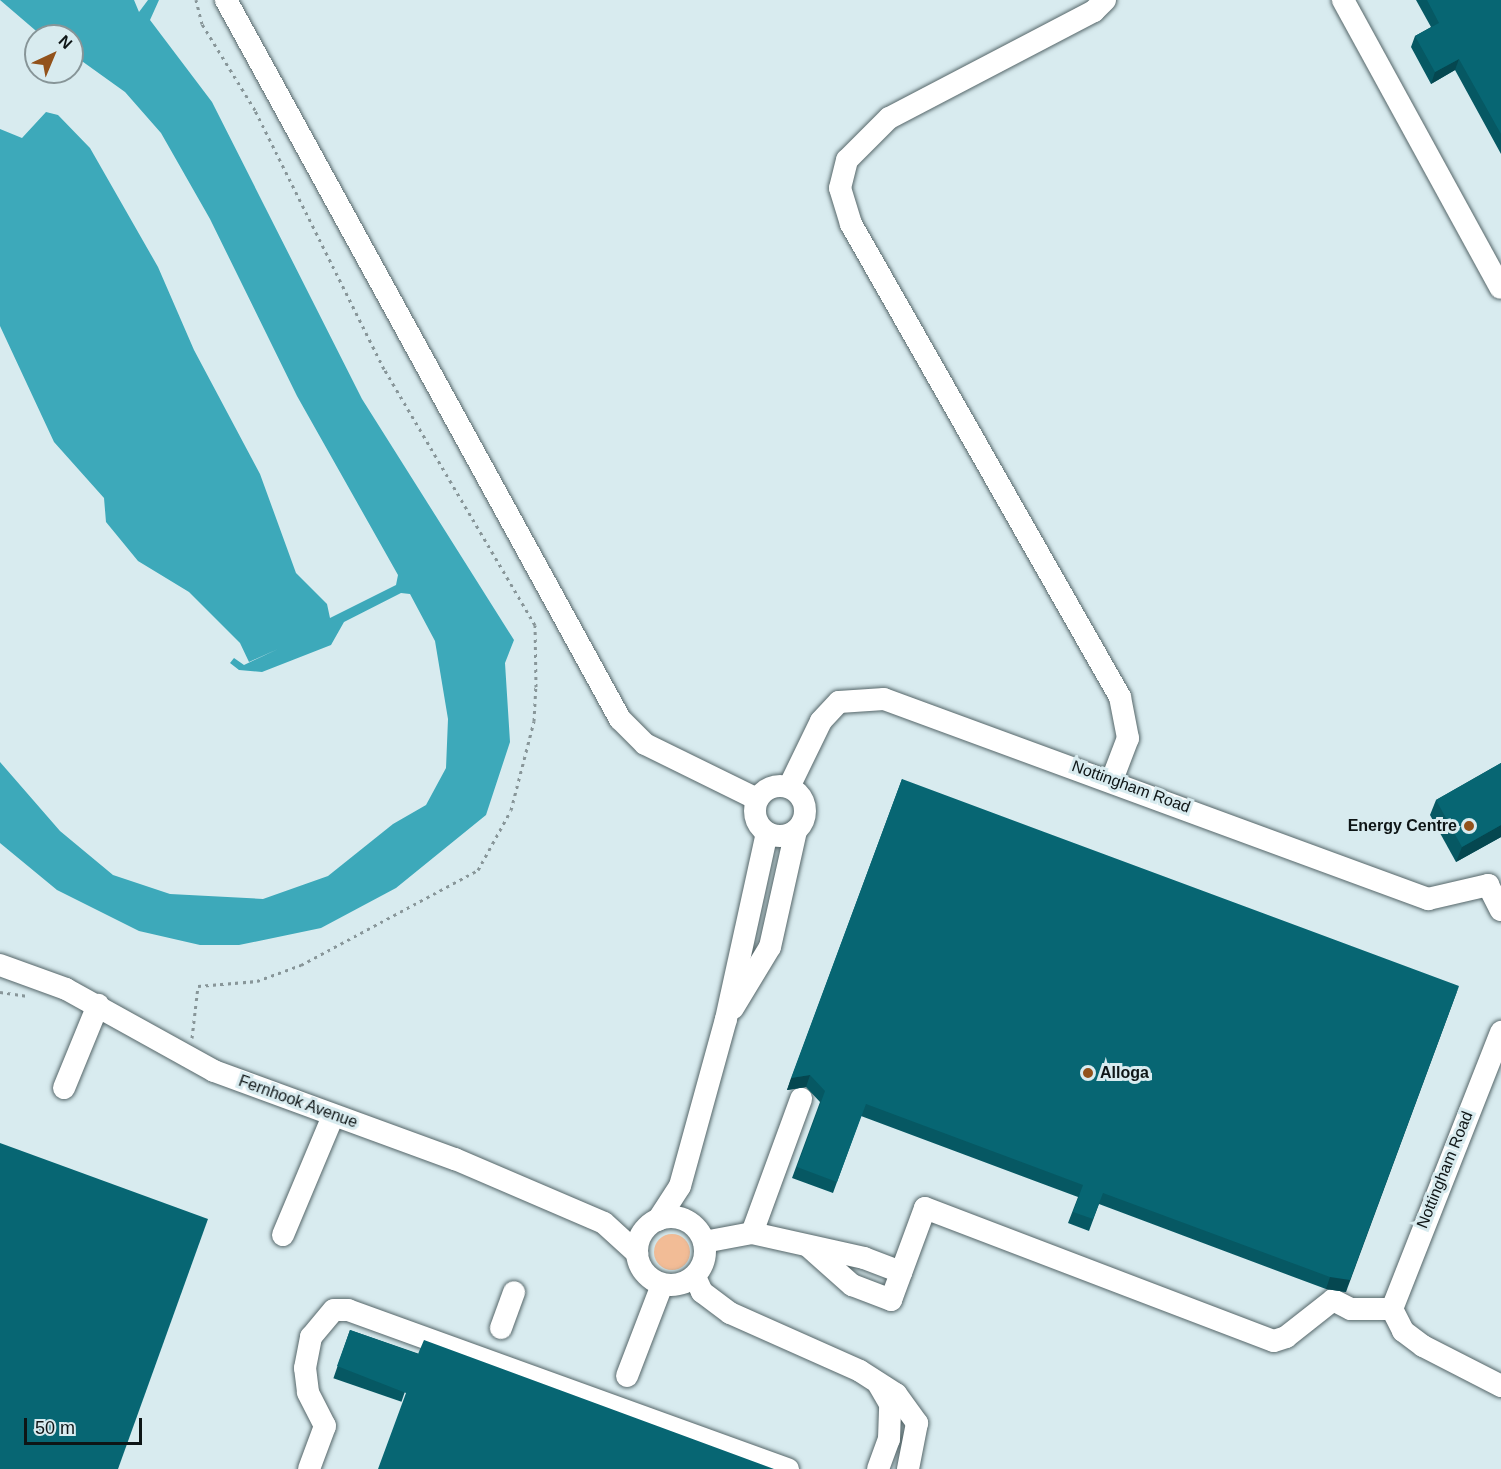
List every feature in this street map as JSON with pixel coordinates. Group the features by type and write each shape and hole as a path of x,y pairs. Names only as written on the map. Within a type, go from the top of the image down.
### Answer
{"street":[{"path":"226,0 620,719 645,744 757,799"},
{"path":"1105,0 1094,11 889,118 847,160 840,188 851,224 1120,697 1128,738 1112,780"},
{"path":"1343,0 1501,288"},
{"name":"Nottingham Road","path":"789,787 821,721 839,702 859,697 884,699 1112,780 1428,898 1495,881 1501,910"},
{"path":"726,1019 770,947 796,831 805,807 789,787 771,787 757,799 755,818 767,833"},
{"path":"767,833 796,831"},
{"path":"680,1186 687,1221 704,1242 705,1257 695,1277 676,1286 662,1285 644,1273 637,1253 654,1221 680,1186 726,1019 767,833"},
{"name":"Fernhook Avenue","path":"0,965 98,1005 192,1061 333,1116 455,1159 604,1223 637,1253"},
{"path":"64,1088 98,1005"},
{"name":"Nottingham Road","path":"1392,1309 1501,1032"},
{"path":"752,1233 801,1099"},
{"path":"283,1234 333,1116"},
{"path":"808,1246 852,1285 891,1299 925,1208 1274,1341 1286,1337 1333,1300 1351,1309 1392,1309 1403,1331 1423,1346 1501,1386"},
{"name":"Fernhook Avenue","path":"604,1223 654,1221"},
{"path":"654,1221 687,1221"},
{"path":"704,1242 752,1233 901,1272"},
{"path":"695,1277 702,1292 730,1313 876,1381 896,1394 917,1423 908,1469"},
{"path":"627,1376 662,1285"},
{"path":"501,1328 514,1292"},
{"path":"309,1469 325,1426 308,1392 305,1368 311,1337 334,1310 348,1310 788,1469"},
{"path":"876,1381 890,1404 889,1439 878,1469"}],"path":[{"path":"192,1061 198,986 257,981 301,965 478,870 511,810 534,722 536,687 535,625 380,362 255,110 202,24 196,0"}],"shaded area":[{"path":"672,1234 685,1239 690,1252 685,1265 672,1270 659,1265 654,1252 659,1239"}],"water":[{"path":"0,0 134,0 139,12 148,0 159,0 150,20 212,102 362,399 514,640 505,663 510,742 486,815 396,888 321,928 239,945 200,945 139,931 57,890 0,843 0,762 60,831 113,875 170,894 263,899 328,876 393,824 426,805 446,768 448,719 435,641 410,594 401,593 344,622 331,645 262,672 239,670 230,663 234,658 244,665 278,649 249,662 240,643 189,592 138,561 106,522 104,498 54,442 0,326 0,129 22,138 46,112 58,115 90,148 158,267 194,350 260,474 296,573 327,604 330,618 396,585 398,575 297,396 210,219 161,133 125,92 84,63 84,24 28,24"}],"building":[{"path":"1427,0 1501,0 1501,134 1459,59 1435,72 1415,36 1439,23"},
{"name":"Energy Centre","path":"1501,763 1501,825 1462,847 1436,800"},
{"path":"902,779 1459,986 1350,1280 1330,1277 1103,1193 1093,1219 1073,1212 1083,1185 866,1104 837,1182 797,1167 825,1091 810,1075 791,1078"},
{"path":"0,1143 208,1219 118,1469 0,1469"},
{"path":"350,1330 418,1354 424,1340 774,1469 378,1469 406,1393 337,1366"}],"place":[{"name":"Energy Centre","path":"1469,826"},
{"name":"Alloga","path":"1088,1073"}]}
